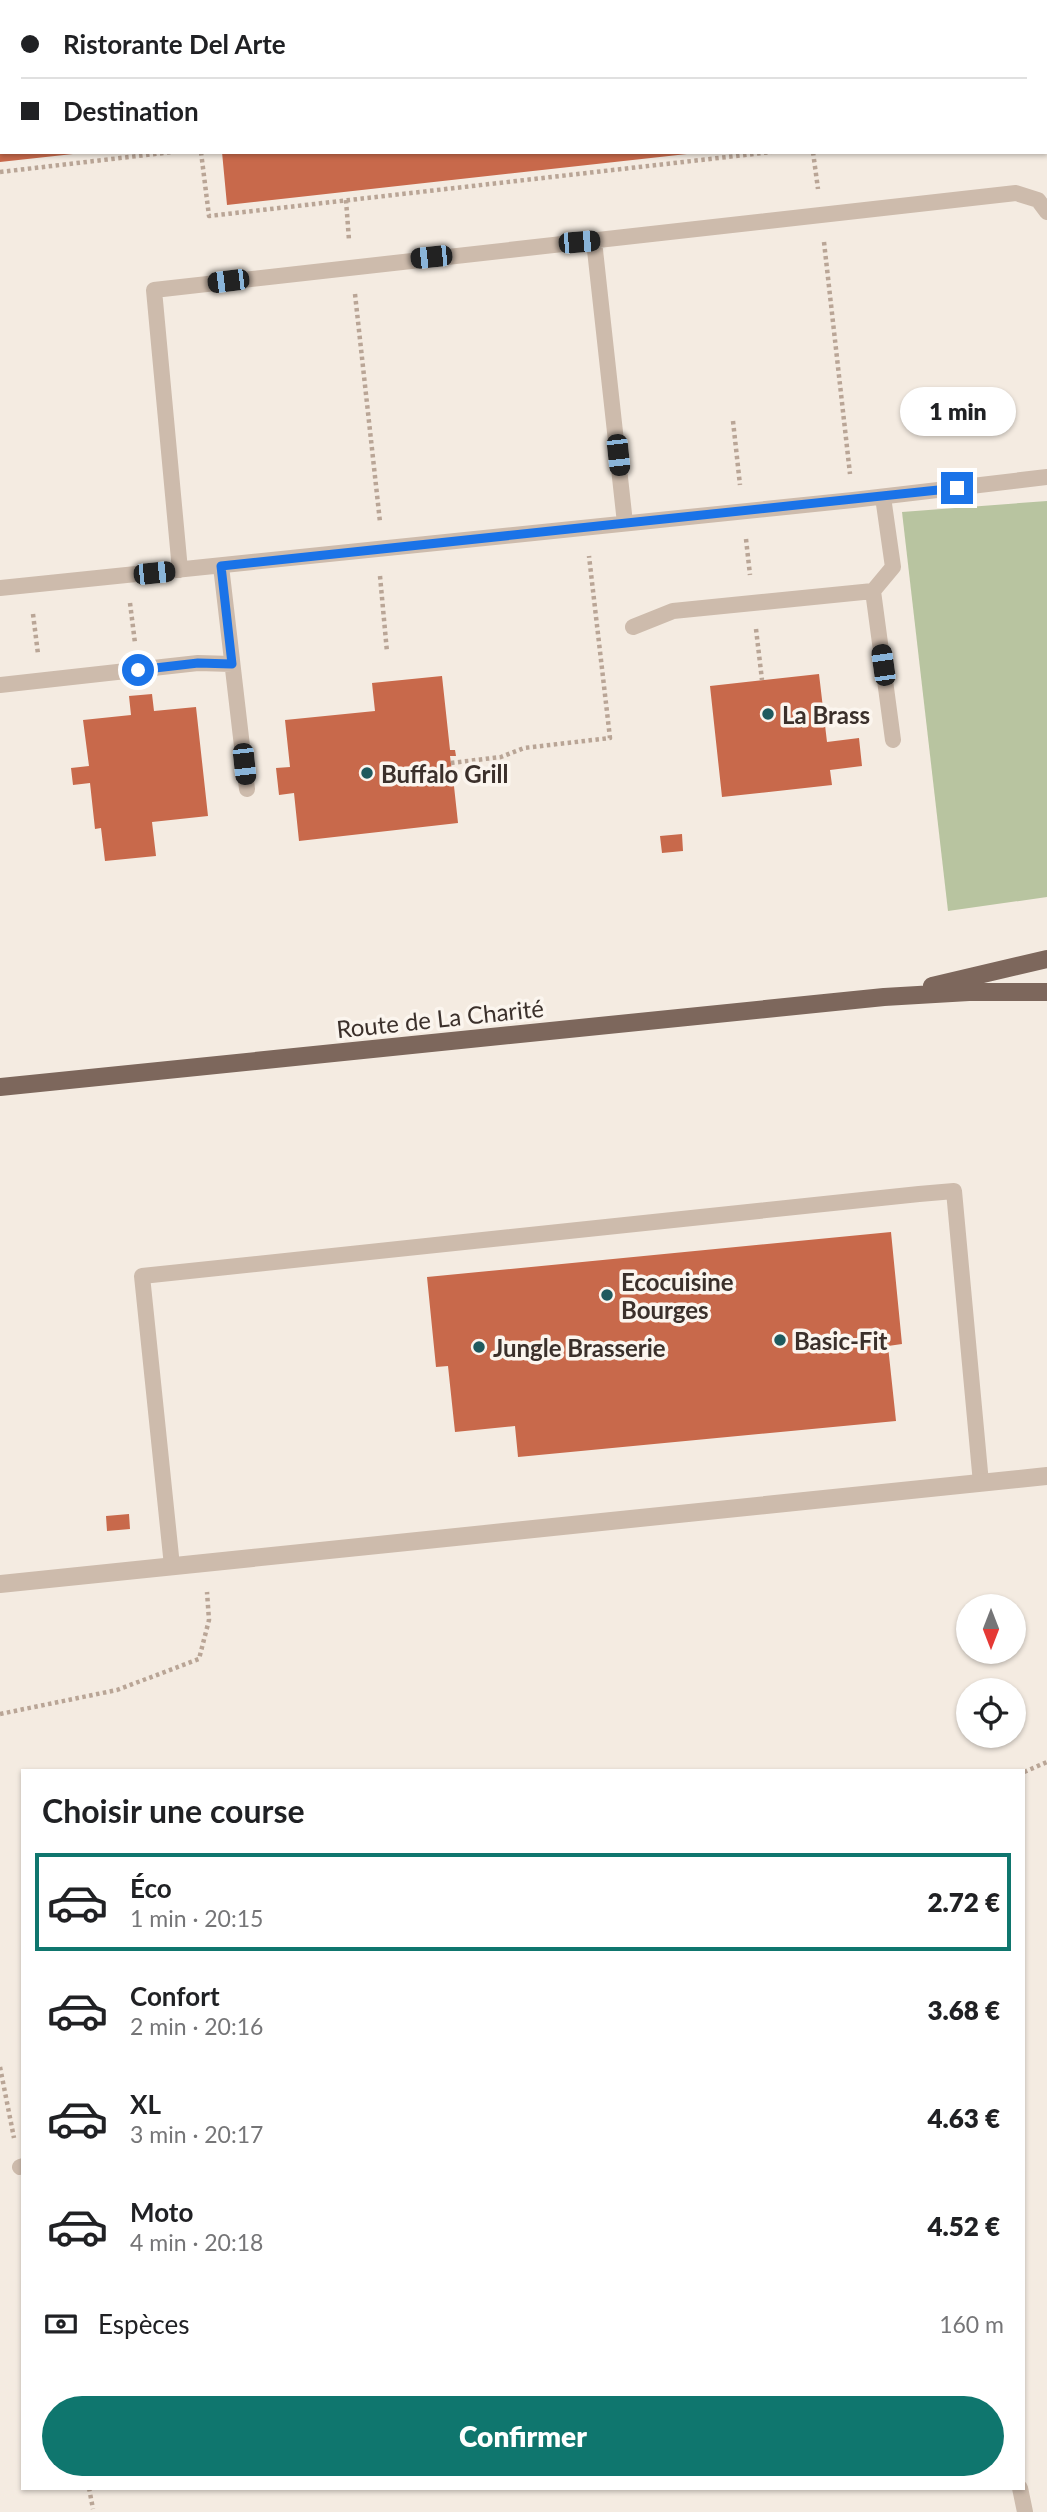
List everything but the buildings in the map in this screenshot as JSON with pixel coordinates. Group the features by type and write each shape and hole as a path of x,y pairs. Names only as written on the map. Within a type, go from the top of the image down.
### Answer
{"main road":[{"name":"Route de La Charité","path":"884,998 1047,959"},
{"name":"Route de La Charité","path":"0,1087 884,998 969,992 1047,992"}],"street":[{"path":"0,1584 1047,1476"}],"lane":[{"path":"180,570 154,290 352,265 1016,193 1038,200 1047,212"},
{"path":"594,240 625,523"},
{"path":"0,588 883,497 1047,477"},
{"path":"633,627 673,611 873,591 893,567 883,497"},
{"path":"221,566 247,789"},
{"path":"873,591 893,740"},
{"path":"0,685 198,663 232,664"},
{"path":"172,1566 142,1276 919,1194 954,1191 981,1483"},
{"path":"1020,2490 1025,2512"}],"path":[{"path":"0,172 155,154"},
{"path":"201,154 209,216 753,154"},
{"path":"813,154 853,500"},
{"path":"346,200 382,548 379,572 387,652"},
{"path":"733,421 762,680"},
{"path":"451,763 500,757 524,748 610,737 589,551"},
{"path":"0,1714 117,1690 199,1660 209,1620"},
{"path":"1025,1772 1047,1762"},
{"path":"0,2067 21,2166"},
{"path":"89,2490 93,2509"}],"green space":[{"path":"1047,501 1047,897 948,911 902,512"}],"place":[{"name":"La Brass","path":"768,714"},
{"name":"Buffalo Grill","path":"367,773"},
{"name":"Ecocuisine Bourges","path":"607,1295"},
{"name":"Basic-Fit","path":"780,1340"},
{"name":"Jungle Brasserie","path":"479,1347"}],"route":[{"path":"138,670 198,663 232,664 221,566 957,488"}]}
